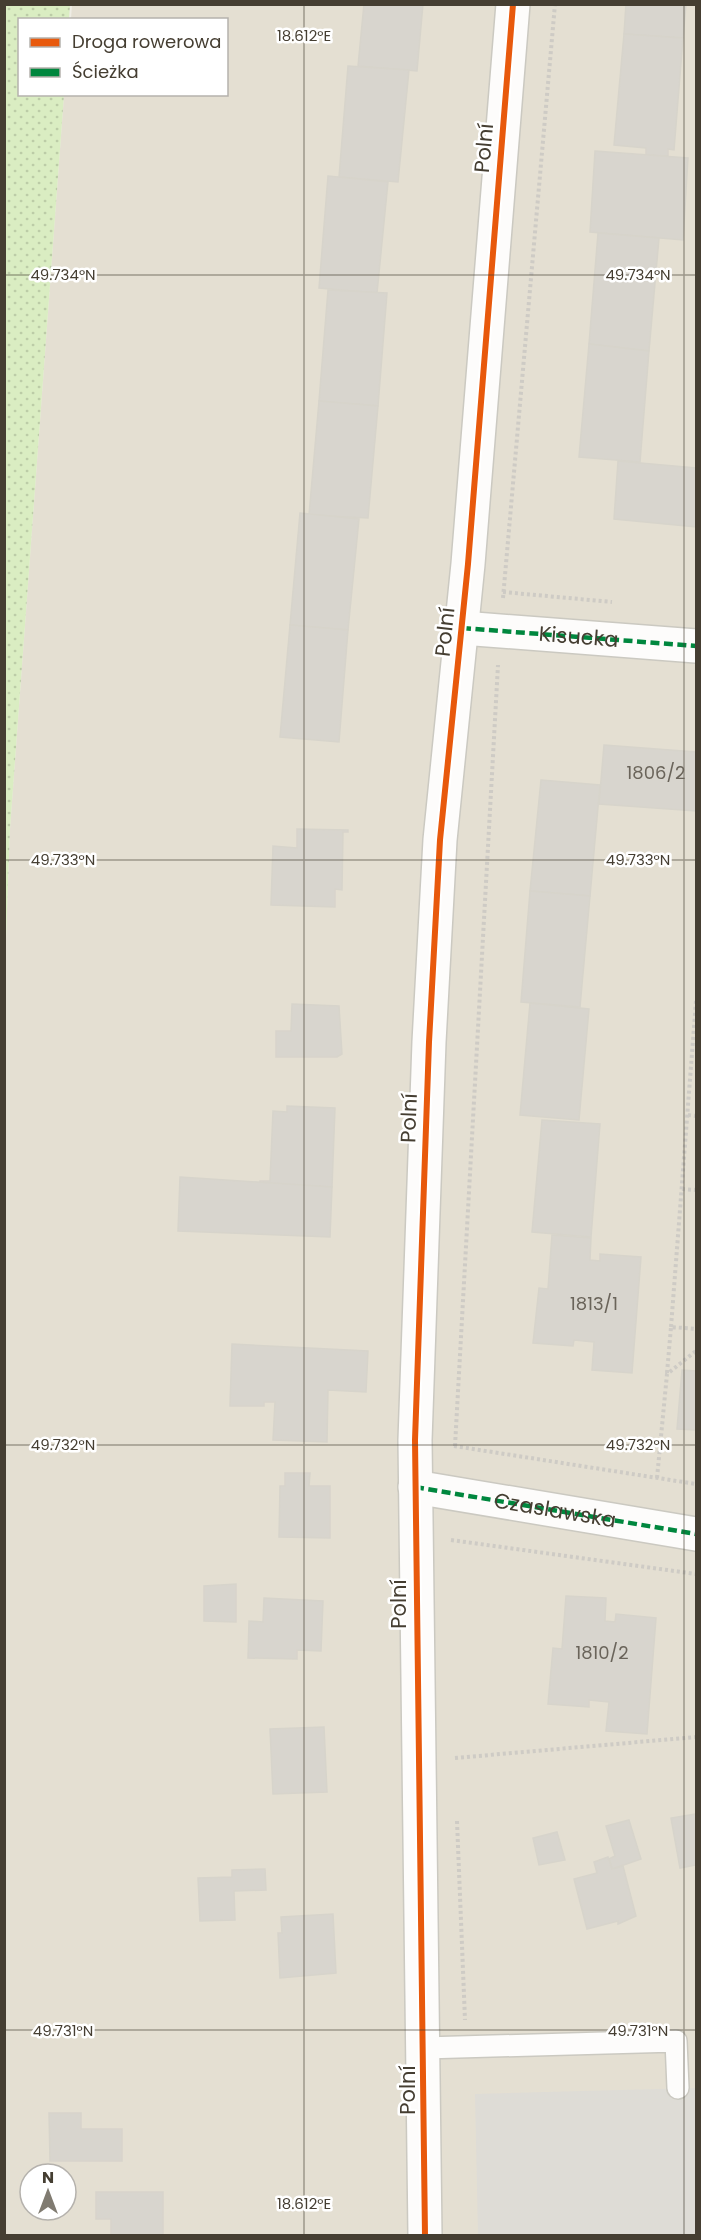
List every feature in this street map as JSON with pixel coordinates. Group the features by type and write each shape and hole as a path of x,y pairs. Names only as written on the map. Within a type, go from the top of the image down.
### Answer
{"street":[{"name":"Polní","path":"424,2235 424,2049 415,1440 429,1030 440,840 462,628 513,4"},
{"name":"Kisucka","path":"462,628 696,646"},
{"name":"Czaslawska","path":"415,1487 696,1534"}],"lane":[{"path":"424,2049 676,2041 678,2088"}],"path":[{"path":"455,1446 500,630 555,4"},
{"path":"503,592 617,602"},
{"path":"657,1478 696,1001"},
{"path":"688,1115 696,1116"},
{"path":"682,1189 696,1190"},
{"path":"671,1327 696,1329"},
{"path":"667,1374 696,1351"},
{"path":"415,1440 696,1484"},
{"path":"446,1539 696,1574"},
{"path":"455,1758 696,1737"}],"shaded area":[{"path":"72,5 696,5 696,2235 5,2236 5,965 10,829 64,96 228,96 228,18 71,18"},
{"path":"696,2088 696,2235 478,2235 475,2094"}],"green space":[{"path":"5,4 70,5 69,18 18,18 18,96 64,96 10,829 5,965"}],"building":[{"path":"364,4 423,4 417,71 358,66"},
{"path":"626,4 686,4 683,38 624,34"},
{"path":"624,34 683,38 674,150 668,149 668,156 646,155 646,148 614,145"},
{"path":"348,66 409,70 398,182 339,177"},
{"path":"595,151 688,158 683,240 590,232"},
{"path":"328,176 388,182 377,293 319,288"},
{"path":"598,233 659,238 649,351 589,344"},
{"path":"328,290 387,293 378,406 319,401"},
{"path":"589,344 649,351 640,462 579,457"},
{"path":"319,401 378,406 368,518 309,515"},
{"path":"618,461 696,468 696,527 614,519"},
{"path":"300,513 359,519 348,630 290,625"},
{"path":"290,625 348,630 339,742 280,737"},
{"path":"604,745 696,752 696,811 599,804"},
{"path":"541,780 600,785 590,896 530,891"},
{"path":"297,829 348,830 348,832 343,832 342,890 335,889 335,907 271,905 273,846 297,848"},
{"path":"530,891 590,896 580,1007 521,1002"},
{"path":"530,1003 589,1009 579,1120 520,1115"},
{"path":"292,1004 339,1006 342,1054 337,1057 276,1057 276,1031 291,1031"},
{"path":"287,1106 335,1108 332,1187 260,1184 260,1181 270,1181 273,1111 287,1112"},
{"path":"542,1120 600,1124 591,1237 532,1232"},
{"path":"180,1177 332,1187 330,1237 178,1231"},
{"path":"552,1235 591,1238 590,1260 600,1261 600,1254 641,1257 632,1373 592,1370 594,1342 574,1340 573,1346 533,1343 539,1288 548,1289"},
{"path":"232,1344 368,1351 366,1392 328,1390 327,1442 273,1440 275,1402 264,1402 264,1406 230,1406"},
{"path":"682,1370 696,1371 696,1430 677,1429"},
{"path":"285,1473 310,1473 309,1486 330,1486 330,1538 279,1537 280,1486 285,1486"},
{"path":"236,1584 236,1622 204,1621 204,1586"},
{"path":"566,1596 606,1598 605,1621 615,1622 616,1614 656,1618 647,1734 606,1731 609,1702 589,1700 589,1707 548,1704 553,1648 562,1649"},
{"path":"264,1598 323,1601 321,1651 297,1650 297,1659 248,1658 249,1621 263,1622"},
{"path":"324,1727 327,1792 273,1794 270,1729"},
{"path":"696,1814 696,1865 680,1868 671,1818"},
{"path":"629,1820 641,1859 612,1869 609,1859 615,1856 606,1826"},
{"path":"557,1832 565,1860 539,1865 533,1838"},
{"path":"608,1857 612,1869 623,1866 636,1916 618,1924 618,1921 587,1929 574,1879 597,1873 594,1862"},
{"path":"265,1869 266,1890 234,1891 235,1920 200,1921 198,1878 232,1877 232,1870"},
{"path":"333,1914 336,1973 280,1978 278,1933 282,1933 281,1917"},
{"path":"49,2113 81,2113 81,2129 122,2129 122,2161 50,2161"},
{"path":"96,2192 163,2192 163,2236 111,2236 111,2219 96,2219"}],"marked path":[{"path":"462,628 696,646"},
{"path":"415,1487 696,1534"}],"cycle path":[{"path":"425,2236 415,1440 429,1042 440,840 468,564 513,4"}]}
